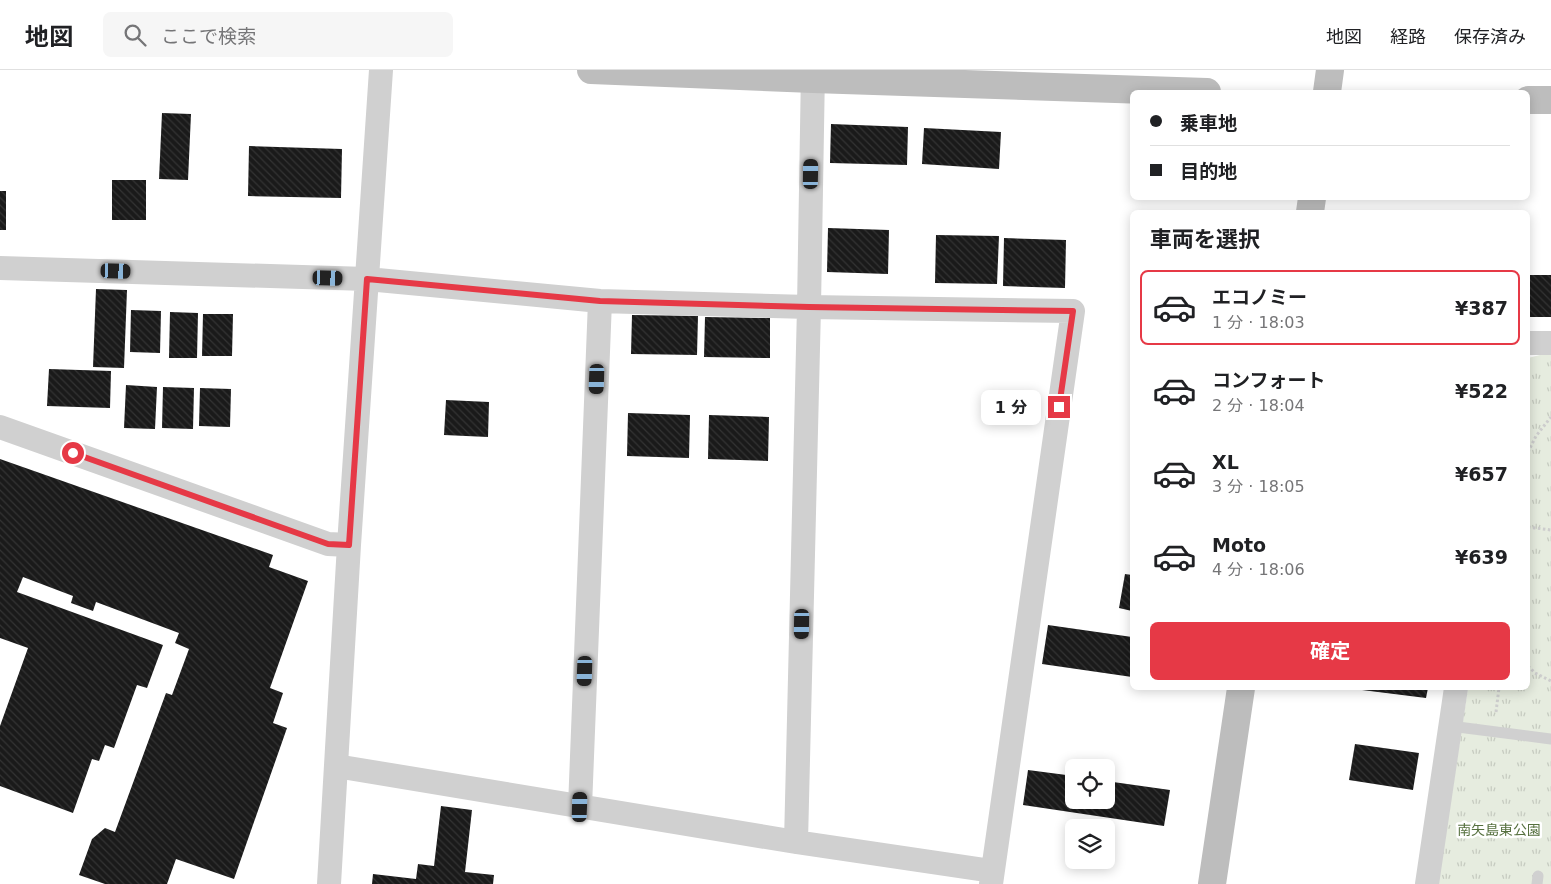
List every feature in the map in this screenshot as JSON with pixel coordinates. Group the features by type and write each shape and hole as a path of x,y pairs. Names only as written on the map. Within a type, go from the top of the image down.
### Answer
{"street":[{"path":"328,884 381,70"},
{"path":"591,70 813,75 1162,90"},
{"path":"1327,90 1330,70"},
{"path":"796,842 813,75"},
{"path":"1530,100 1551,100"},
{"path":"0,268 367,279 600,301 809,307 1073,311 991,877 796,842 336,766"},
{"path":"580,807 600,301"},
{"path":"1530,343 1551,343"},
{"path":"0,427 328,544 349,545"},
{"path":"1212,884 1241,690"},
{"path":"1428,884 1456,690"}],"lane":[{"path":"1450,726 1551,739"}],"path":[{"path":"1530,448 1536,436 1551,417"},
{"path":"1530,527 1551,530"},
{"path":"1530,668 1551,681"},
{"path":"1493,731 1499,690"}],"green space":[{"name":"南矢島東公園","path":"1551,355 1551,884 1438,884 1468,690 1530,690 1530,358"}],"building":[{"path":"162,113 191,114 188,180 159,179"},
{"path":"831,124 908,127 907,165 830,163"},
{"path":"924,128 1001,132 999,169 922,164"},
{"path":"249,146 342,149 341,198 248,196"},
{"path":"112,180 146,180 146,220 112,220"},
{"path":"0,191 6,191 6,230 0,230"},
{"path":"828,228 889,230 888,274 827,272"},
{"path":"936,235 999,236 997,284 935,283"},
{"path":"1004,238 1066,240 1065,288 1003,286"},
{"path":"1530,275 1551,275 1551,317 1530,317"},
{"path":"96,289 127,290 124,368 93,367"},
{"path":"131,310 161,311 160,353 130,352"},
{"path":"170,312 198,313 197,358 169,358"},
{"path":"203,314 233,314 232,356 202,356"},
{"path":"632,315 698,316 697,355 631,354"},
{"path":"705,317 770,318 770,358 704,357"},
{"path":"49,369 111,371 110,408 47,406"},
{"path":"126,385 157,387 155,429 124,428"},
{"path":"163,387 194,388 193,429 162,428"},
{"path":"200,388 231,389 230,427 199,426"},
{"path":"446,400 489,402 488,437 444,435"},
{"path":"628,413 690,415 689,458 627,456"},
{"path":"709,415 769,417 768,461 708,459"},
{"path":"0,459 273,555 269,567 308,581 270,688 283,693 273,723 287,728 234,879 176,859 167,884 105,884 79,875 92,839 105,828 115,832 166,693 172,695 189,649 175,643 179,633 96,602 93,611 71,603 73,596 23,577 17,592 163,645 147,688 137,685 114,748 105,745 99,761 92,759 73,813 0,786 0,726 28,648 0,638"},
{"path":"1125,574 1130,575 1130,611 1119,608"},
{"path":"1048,625 1130,637 1130,677 1042,664"},
{"path":"1362,690 1428,690 1426,698"},
{"path":"1355,744 1419,753 1413,790 1349,780"},
{"path":"1028,770 1065,775 1065,809 1115,809 1115,782 1170,790 1164,826 1023,805"},
{"path":"441,806 472,810 465,872 494,875 493,884 372,884 373,874 416,879 418,864 434,866"}],"route":[{"path":"73,453 328,544 349,545 367,279 600,301 809,307 1073,311 1059,407"}]}
